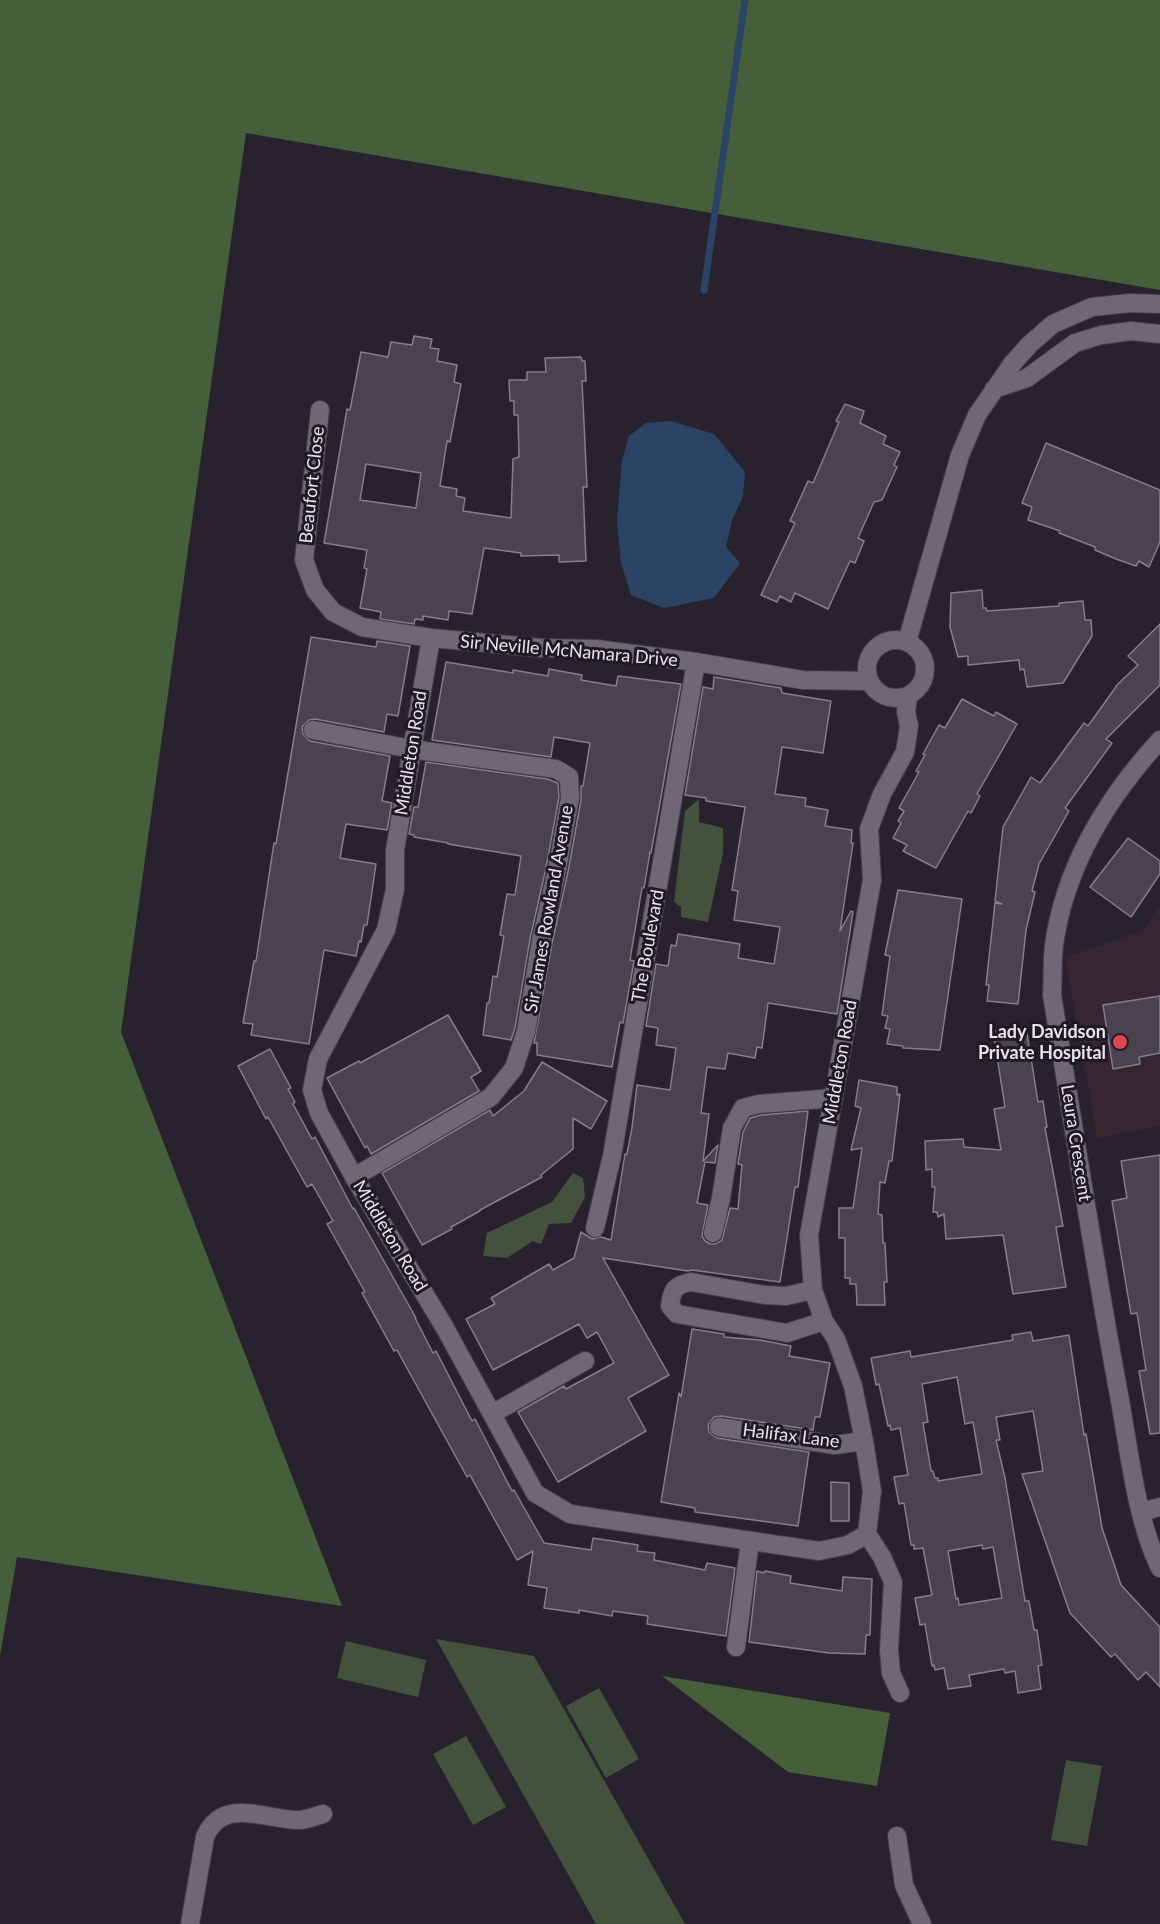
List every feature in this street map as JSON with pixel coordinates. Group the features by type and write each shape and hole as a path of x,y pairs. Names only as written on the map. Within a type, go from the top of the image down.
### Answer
{"street":[{"path":"907,642 960,455 977,415 1012,364 1053,324 1092,307 1130,303 1160,304"},
{"path":"994,389 1027,378 1075,343 1101,335 1131,331 1160,334"},
{"name":"Beaufort Close","path":"303,560 320,411"},
{"name":"Sir Neville McNamara Drive","path":"303,560 315,590 333,612 362,627 431,638 541,648 596,649 696,662 803,680 869,681"},
{"name":"Middleton Road","path":"431,638 395,850 395,889 386,930 318,1059 312,1090 319,1113 445,1328 535,1493 570,1514 819,1551 848,1545 867,1534 873,1491 853,1386 836,1339 824,1321 813,1290 809,1235 872,880 869,829 882,794 905,752 909,726 906,712 908,696"},
{"path":"896,640 907,642 923,657 926,669 924,680 908,696 897,699 885,697 876,691 869,681 866,670 868,659 884,642 896,640"},
{"name":"The Boulevard","path":"595,1228 614,1145 696,662"},
{"name":"Sir James Rowland Avenue","path":"313,730 411,749 556,769 568,777 570,798 541,941 526,1031 514,1068 491,1097 354,1176"},
{"name":"Leura Crescent","path":"1160,740 1127,779 1100,819 1069,880 1053,947 1052,995 1098,1284 1141,1512 1152,1551 1160,1568"},
{"path":"713,1233 732,1128 743,1108 759,1104 834,1098"},
{"path":"813,1290 786,1296 765,1295 691,1282 679,1284 671,1293 670,1306 676,1314 787,1333 824,1321"},
{"path":"492,1414 585,1361"},
{"name":"Halifax Lane","path":"719,1427 835,1445 864,1441"},
{"path":"1141,1512 1160,1507"},
{"path":"867,1534 882,1557 893,1582 889,1650 891,1673 900,1692"},
{"path":"736,1647 750,1541"},
{"path":"190,1924 205,1837 209,1827 217,1820 229,1814 247,1813 303,1820 323,1814"},
{"path":"897,1836 904,1885 922,1924"}],"shaded area":[{"name":"Lady Davidson Private Hospital","path":"1160,905 1160,1126 1097,1138 1065,958 1143,930"}],"green space":[{"path":"0,0 1160,0 1160,290 246,133 121,1032 342,1606 17,1557 0,1656"},
{"path":"699,799 699,822 723,828 723,853 708,922 681,917 681,907 674,902 685,811"},
{"path":"573,1173 583,1178 585,1197 571,1223 549,1224 541,1244 533,1241 507,1258 483,1256 487,1233 552,1202"},
{"path":"436,1639 534,1656 685,1924 596,1924"},
{"path":"346,1641 426,1660 418,1697 337,1678"},
{"path":"662,1676 890,1713 877,1786 788,1772"},
{"path":"599,1688 639,1759 606,1778 566,1706"},
{"path":"466,1736 506,1807 473,1825 433,1754"},
{"path":"1066,1760 1102,1766 1087,1846 1051,1840"}],"water":[{"path":"671,421 714,434 745,472 743,497 732,520 726,547 740,563 714,598 664,608 631,595 621,563 617,521 622,460 629,436 646,423"}],"building":[{"path":"414,336 432,339 430,348 439,349 437,361 457,365 454,382 461,384 450,442 447,441 440,486 457,489 456,496 465,498 463,511 511,518 513,459 519,457 518,415 514,415 514,401 510,401 509,380 527,380 527,372 546,372 545,358 581,357 582,361 585,361 586,381 582,381 587,487 583,487 586,561 559,562 559,555 521,556 521,553 484,548 472,614 449,611 448,620 423,616 423,620 415,619 414,624 380,619 381,612 360,608 367,569 364,568 367,550 324,543 347,409 350,410 361,352 388,357 391,342 412,345","holes":["366,464 421,473 416,508 360,500"]},
{"path":"845,404 864,411 860,423 886,436 883,444 900,452 894,465 897,467 882,500 874,502 858,538 864,541 855,563 850,561 828,609 795,593 791,602 780,596 777,602 761,595 795,523 790,521 808,481 813,483 839,422 836,421"},
{"path":"1046,443 1160,490 1160,542 1149,567 1139,561 1136,566 1116,559 1095,550 1095,547 1059,533 1060,531 1028,520 1032,507 1022,503"},
{"path":"982,590 983,608 987,611 1059,606 1059,603 1083,601 1085,620 1091,620 1092,636 1063,683 1027,687 1024,669 1020,670 1019,660 968,665 968,656 958,657 950,627 951,593"},
{"path":"1160,624 1160,685 1106,739 1112,743 1065,808 1069,811 1039,864 1026,930 1018,1004 987,1001 989,985 986,985 995,903 1002,904 995,901 1003,827 1031,777 1040,783 1084,723 1088,726 1118,684 1138,665 1128,656"},
{"path":"311,637 376,647 377,641 410,646 398,716 387,714 384,732 315,719 309,720 302,727 303,734 310,741 390,756 382,801 392,803 387,830 346,824 340,858 376,864 367,925 364,925 356,956 324,950 309,1044 251,1035 253,1024 243,1023 254,961 256,961 274,843 276,844"},
{"path":"446,662 548,676 549,669 582,675 581,680 616,686 618,676 681,684 651,853 644,888 642,888 630,960 634,961 623,1023 620,1022 612,1067 537,1055 537,1043 534,1043 552,943 568,872 590,743 554,737 551,757 432,740"},
{"path":"714,677 781,688 782,693 831,701 823,753 782,747 775,794 806,798 805,806 828,810 825,826 852,830 851,843 853,843 840,931 851,911 853,912 837,1014 768,1003 762,1048 757,1047 755,1058 728,1053 725,1069 707,1067 701,1113 709,1114 703,1161 718,1145 715,1163 705,1162 697,1203 708,1205 702,1236 710,1244 716,1244 722,1240 730,1208 738,1209 742,1165 738,1164 743,1132 750,1118 808,1111 798,1187 795,1187 780,1282 603,1258 669,1375 628,1398 646,1431 558,1482 518,1412 564,1386 566,1389 614,1363 597,1332 587,1338 579,1324 493,1370 466,1319 495,1304 491,1298 549,1264 553,1270 574,1258 581,1232 592,1239 601,1237 611,1240 625,1154 627,1154 632,1128 637,1085 670,1090 676,1048 656,1045 658,1028 646,1026 656,964 668,966 671,945 676,946 678,934 740,944 738,958 774,964 780,927 734,920 738,891 732,890 745,807 685,795 703,687 713,689"},
{"path":"962,699 994,716 996,712 1017,724 977,794 980,796 971,813 968,811 936,868 903,851 907,845 893,838 904,811 899,808 919,772 916,771 925,755 923,754 939,725 945,728"},
{"path":"426,762 547,779 558,783 559,797 511,1040 483,1035 487,1003 489,1003 493,976 497,977 504,936 500,935 507,894 515,895 521,856 448,844 409,834 414,807 418,807"},
{"path":"1128,838 1160,861 1160,874 1131,917 1090,887"},
{"path":"898,890 962,899 940,1050 903,1048 903,1046 887,1044 890,1029 885,1028 888,1016 882,1015 890,956 885,955"},
{"path":"1160,996 1160,1053 1139,1057 1140,1064 1113,1069 1103,1005"},
{"path":"448,1015 481,1071 471,1077 479,1091 371,1154 367,1146 365,1148 327,1078 359,1061 360,1063"},
{"path":"1026,1027 1038,1102 1043,1101 1047,1127 1045,1128 1063,1226 1056,1227 1066,1287 1013,1294 1003,1235 946,1239 944,1214 938,1217 937,1212 933,1212 935,1187 932,1187 932,1169 926,1170 925,1141 963,1139 964,1147 1001,1150 994,1109 1005,1107 993,1031"},
{"path":"270,1049 291,1088 288,1089 295,1102 293,1104 312,1139 315,1137 353,1209 416,1318 433,1353 436,1351 472,1421 475,1419 512,1491 514,1490 544,1543 591,1550 593,1538 638,1545 637,1551 655,1553 654,1560 705,1570 707,1563 735,1568 726,1636 647,1624 648,1616 613,1611 612,1616 579,1610 579,1613 544,1608 547,1588 528,1585 533,1551 517,1560 470,1475 467,1477 397,1350 394,1351 362,1293 365,1292 327,1224 333,1221 312,1184 307,1187 268,1117 266,1119 238,1066"},
{"path":"542,1062 607,1101 591,1129 573,1118 573,1149 541,1175 542,1177 480,1210 451,1227 452,1229 422,1245 382,1173 490,1110 493,1116 524,1091"},
{"path":"859,1080 897,1087 897,1095 900,1094 892,1161 889,1161 885,1183 880,1182 878,1214 882,1215 883,1243 885,1243 887,1282 884,1282 885,1305 857,1305 856,1284 850,1284 850,1278 845,1278 845,1238 839,1238 839,1208 853,1208 862,1148 851,1150 861,1108 855,1106"},
{"path":"1160,1155 1160,1433 1150,1434 1139,1371 1146,1370 1137,1313 1131,1314 1112,1201 1127,1198 1121,1161"},
{"path":"692,1329 724,1334 724,1337 760,1340 791,1346 789,1356 830,1363 820,1417 815,1417 813,1430 721,1416 714,1417 708,1425 709,1432 717,1438 809,1452 798,1526 695,1512 695,1508 661,1502"},
{"path":"1031,1332 1033,1341 1069,1335 1084,1435 1086,1434 1102,1528 1121,1585 1160,1627 1160,1687 1146,1672 1138,1680 1115,1654 1111,1657 1070,1613 1022,1474 1043,1471 1033,1411 996,1417 1000,1440 996,1440 1005,1478 1025,1601 1029,1601 1034,1630 1037,1630 1042,1665 1038,1666 1041,1689 1018,1693 1015,1671 1005,1673 1004,1669 969,1675 971,1686 948,1689 944,1668 935,1670 934,1665 932,1666 925,1624 920,1625 915,1598 932,1595 923,1548 914,1549 914,1545 911,1545 904,1503 899,1504 894,1477 908,1475 900,1428 891,1430 890,1425 888,1426 871,1358 910,1351 911,1357 1013,1340 1012,1335","holes":["957,1377 965,1424 973,1422 982,1474 938,1481 931,1471 923,1423 928,1422 922,1384","982,1545 983,1549 993,1547 1002,1598 959,1605 948,1551"]},
{"path":"831,1482 849,1483 849,1521 831,1521"},
{"path":"757,1571 791,1576 790,1583 842,1591 843,1577 872,1579 870,1635 866,1635 865,1654 829,1653 749,1642"}],"waterway":[{"path":"704,290 745,0"}],"place":[{"name":"Lady Davidson Private Hospital","path":"1120,1042"}]}
